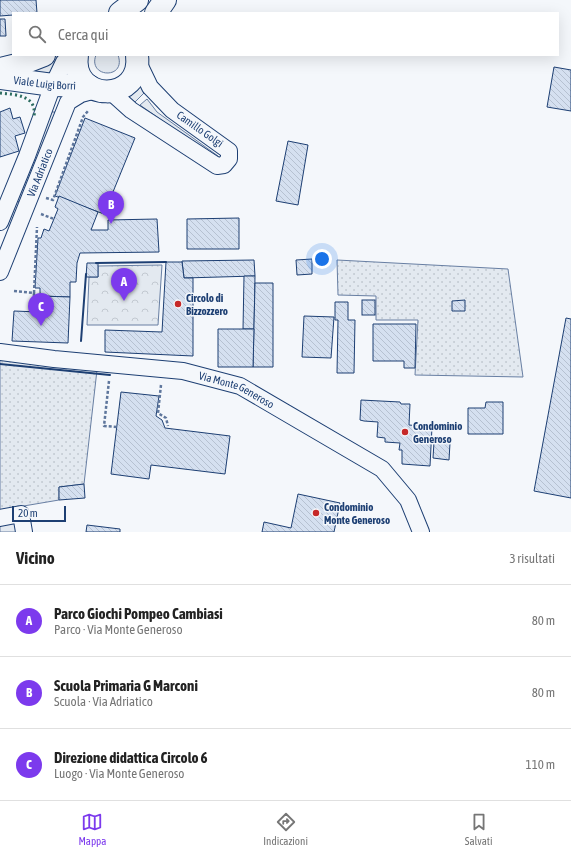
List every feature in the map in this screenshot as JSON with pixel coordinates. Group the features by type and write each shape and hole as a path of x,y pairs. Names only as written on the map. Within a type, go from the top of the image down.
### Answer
{"main road":[{"path":"121,12 137,0"},
{"path":"157,12 165,0"},
{"name":"Viale Luigi Borri","path":"0,69 21,64 41,56"},
{"path":"77,56 76,63 80,76 96,94 122,88 130,81 136,72 137,58"},
{"name":"Viale Luigi Borri","path":"0,78 53,85 96,94"}],"street":[{"name":"Via Adriatico","path":"0,222 27,156 53,85 64,62 71,56"},
{"name":"Camillo Golgi","path":"96,94 131,110 217,166 224,164 229,159 230,151 172,110 150,87 137,58"},
{"name":"Via Adriatico","path":"0,272 68,102 81,94 96,94"},
{"name":"Via Monte Generoso","path":"0,352 54,359 183,371 240,386 382,469 408,500 421,532"},
{"path":"0,518 20,514 24,532"}],"path":[{"path":"41,197 52,200 83,117 96,94"},
{"path":"38,219 39,213"},
{"path":"43,214 54,219"},
{"path":"34,312 36,238 38,226"},
{"path":"14,291 34,293"},
{"path":"110,375 104,426 117,427"},
{"path":"161,385 158,413 166,418 168,426"}],"green space":[{"path":"56,56 62,56 52,75 25,73"},
{"path":"96,56 118,56 119,63 117,69 113,72 101,72 95,63"},
{"path":"139,81 144,93 135,102 124,94"},
{"path":"147,99 157,112 218,156 215,158 140,105"},
{"path":"50,112 57,112 21,203 16,200"},
{"path":"337,260 508,269 523,377 415,375 418,320 376,320 376,296 338,295"},
{"path":"162,265 158,325 87,325 89,277 98,277 98,266"},
{"path":"0,360 97,370 84,484 59,487 59,500 0,510"},
{"path":"17,521 20,532 0,532 0,524"}],"building":[{"path":"0,0 36,0 37,12 12,12 12,15 0,16"},
{"path":"0,19 5,19 6,36 0,36"},
{"path":"554,67 571,70 571,111 547,107"},
{"path":"10,108 13,119 20,117 25,133 15,136 19,151 0,157 0,112"},
{"path":"85,118 135,138 104,214 55,196"},
{"path":"288,141 308,145 298,205 276,201"},
{"path":"59,196 98,212 91,230 108,230 108,220 157,219 159,252 80,253 77,263 76,282 70,282 70,297 40,296 40,288 35,288 38,238 41,238 44,229 49,231 58,209 55,207"},
{"path":"239,218 239,249 187,249 187,219"},
{"path":"312,259 312,274 297,275 296,260"},
{"path":"254,260 255,276 184,278 182,261"},
{"name":"Circolo di Bizzozzero","path":"166,262 182,262 184,278 193,278 193,356 105,352 105,330 162,332"},
{"path":"87,263 98,263 98,277 86,277"},
{"path":"244,276 255,276 254,329 243,329"},
{"path":"255,283 273,283 273,367 253,367"},
{"path":"40,296 70,297 68,343 12,341 14,311 39,312"},
{"path":"362,300 375,300 375,315 362,315"},
{"path":"465,300 465,311 452,311 452,301"},
{"path":"335,302 348,302 348,320 355,320 354,373 337,373 338,320 335,320"},
{"path":"304,316 334,317 331,358 302,357"},
{"path":"566,318 571,319 571,498 534,491"},
{"path":"373,324 416,324 415,368 404,368 404,361 373,361"},
{"path":"218,329 254,329 253,367 218,367"},
{"path":"121,392 159,396 156,416 162,420 165,428 230,436 225,474 151,465 149,479 111,474"},
{"name":"Condominio Generoso","path":"361,400 410,404 409,425 432,427 430,466 402,464 402,450 399,450 400,443 385,442 385,438 377,437 378,422 360,420"},
{"path":"486,402 503,402 503,434 468,434 468,408 485,408"},
{"path":"434,442 450,443 449,460 433,458"},
{"path":"84,484 85,498 59,500 59,487"},
{"name":"Condominio Monte Generoso","path":"298,494 340,503 334,532 262,532 264,522 291,528"},
{"path":"87,525 120,529 120,532 86,532"}],"hedge":[{"path":"0,93 13,94 29,100 34,110 34,117"}],"wall":[{"path":"96,263 166,262"},
{"path":"81,341 86,274"},
{"path":"0,364 110,375"}],"place":[{"name":"Scuola Primaria G Marconi","path":"111,224"},
{"name":"Parco Giochi Pompeo Cambiasi","path":"124,301"},
{"name":"Circolo di Bizzozzero","path":"178,304"},
{"name":"Direzione didattica Circolo 6","path":"41,326"},
{"name":"Condominio Generoso","path":"405,432"},
{"name":"Condominio Monte Generoso","path":"316,513"}]}
